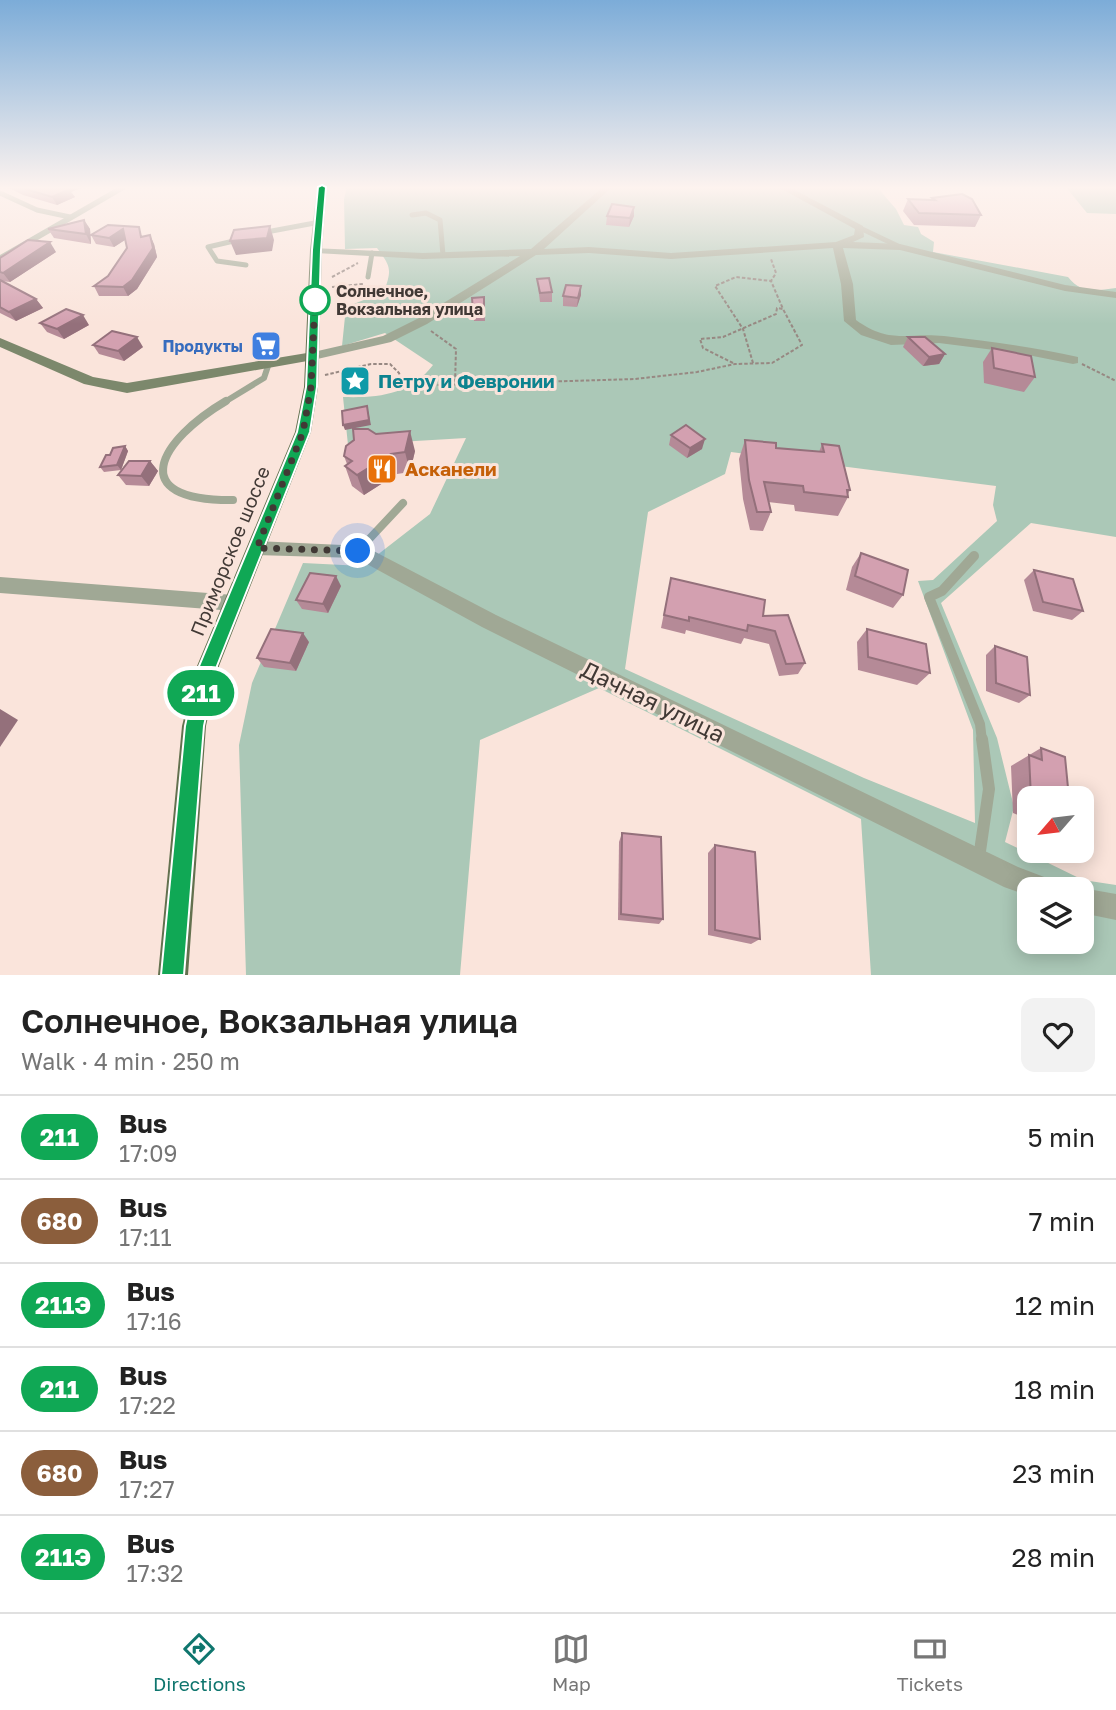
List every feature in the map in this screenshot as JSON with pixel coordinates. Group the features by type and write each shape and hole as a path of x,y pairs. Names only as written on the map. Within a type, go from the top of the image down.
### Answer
{"main road":[{"name":"Приморское шоссе","path":"173,975 194,726 208,666 303,432 311,387 318,232"}],"street":[{"path":"0,259 44,232"},
{"path":"0,342 89,381 127,388 313,356 387,339 535,251 556,232"},
{"path":"837,245 859,237 860,232"},
{"path":"837,245 847,284 850,321 865,332 891,341 946,340 1027,350 1073,360"},
{"path":"316,250 371,256 589,250 671,256 837,245 900,247 1065,289 1116,295"},
{"name":"Дачная улица","path":"257,548 358,551 489,621 1017,879"},
{"path":"0,585 234,603"},
{"path":"1094,903 1116,907"}],"lane":[{"path":"250,236 268,232"},
{"path":"441,232 443,255"},
{"path":"869,232 900,247"},
{"path":"243,239 208,247 210,257 216,263 246,265"},
{"path":"368,277 371,256"},
{"path":"233,500 207,500 177,493 166,481 163,461 178,436 195,421 264,378 270,363"},
{"path":"358,551 403,503"},
{"path":"974,556 942,591 929,597 980,723 989,789 979,861"}],"path":[{"path":"768,249 776,273 771,281"},
{"path":"332,277 371,256"},
{"path":"332,287 362,285 368,277"},
{"path":"753,363 743,329 715,286 736,277 771,281"},
{"path":"325,375 371,364 390,364 399,373 404,386 635,379 696,372 735,364 772,363 802,345 771,281"},
{"path":"735,364 703,348 700,339 723,337 776,314 777,308 783,309"},
{"path":"410,327 427,328 456,349 455,384"},
{"path":"1073,360 1116,381"}],"green space":[{"path":"345,232 920,232 934,242 933,252 1068,277 1084,289 1116,288 1116,537 1031,523 941,603 997,738 1014,807 1005,842 1017,848 1017,863 1048,863 1077,877 1017,877 1017,954 1094,954 1094,882 1116,885 1116,975 871,975 861,819 599,688 480,740 460,975 246,975 239,745 252,683 303,563 363,566 430,514 466,438 348,445 343,397 369,397 404,389 433,365 385,333 342,346 346,307 384,292 389,273 377,248 345,249","holes":["731,452 996,486 993,505 997,521 933,580 918,581 973,730 975,823 864,778 625,669 648,512 725,474"]}],"building":[{"path":"95,232 118,232 109,238 91,235"},
{"path":"124,232 140,232 141,237 150,235 153,248 132,280 123,287 94,286 108,276 127,248"},
{"path":"233,232 268,232 267,238 230,241"},
{"path":"28,240 50,242 3,273 0,272 0,258"},
{"path":"549,278 552,292 540,293 537,279"},
{"path":"0,280 36,299 9,312 0,307"},
{"path":"566,285 581,286 578,298 563,296"},
{"path":"484,297 484,311 473,312 472,298"},
{"path":"66,309 83,315 57,329 40,323"},
{"path":"112,331 137,337 118,351 93,345"},
{"path":"908,337 925,337 945,354 929,357"},
{"path":"992,348 1031,356 1035,377 994,368"},
{"path":"367,406 369,420 343,425 342,411"},
{"path":"686,425 705,439 690,448 671,435"},
{"path":"353,429 368,429 376,434 410,431 405,452 391,454 357,475 345,466 352,461 344,456 346,446 354,440"},
{"path":"745,440 776,443 776,448 824,452 822,444 839,446 850,490 847,490 848,497 804,492 803,486 764,482 771,512 757,512 749,480"},
{"path":"125,446 117,465 100,467 113,448"},
{"path":"129,461 150,461 141,476 118,475"},
{"path":"861,553 908,570 903,595 855,576"},
{"path":"1034,570 1073,579 1083,611 1043,602"},
{"path":"310,573 336,576 323,604 296,600"},
{"path":"671,578 765,600 763,616 788,615 805,663 786,664 775,631 748,625 747,631 689,617 689,621 664,615"},
{"path":"271,629 303,633 290,663 257,658"},
{"path":"867,629 926,644 930,673 868,657"},
{"path":"995,646 1027,657 1030,695 996,683"},
{"path":"1041,748 1065,757 1068,786 1030,786 1029,755 1042,760"},
{"path":"622,833 661,837 663,919 621,914"},
{"path":"715,845 755,852 760,939 715,930"}],"bus line":[{"name":"211","path":"173,975 194,726 208,666 303,432 311,387 318,232"}],"place":[{"name":"Солнечное, Вокзальная улица","path":"315,300"},
{"name":"Продукты","path":"266,346"},
{"name":"Петру и Февронии","path":"355,381"},
{"name":"Асканели","path":"382,469"}],"route":[{"path":"315,300 311,387 303,432 257,548 358,551"}]}
